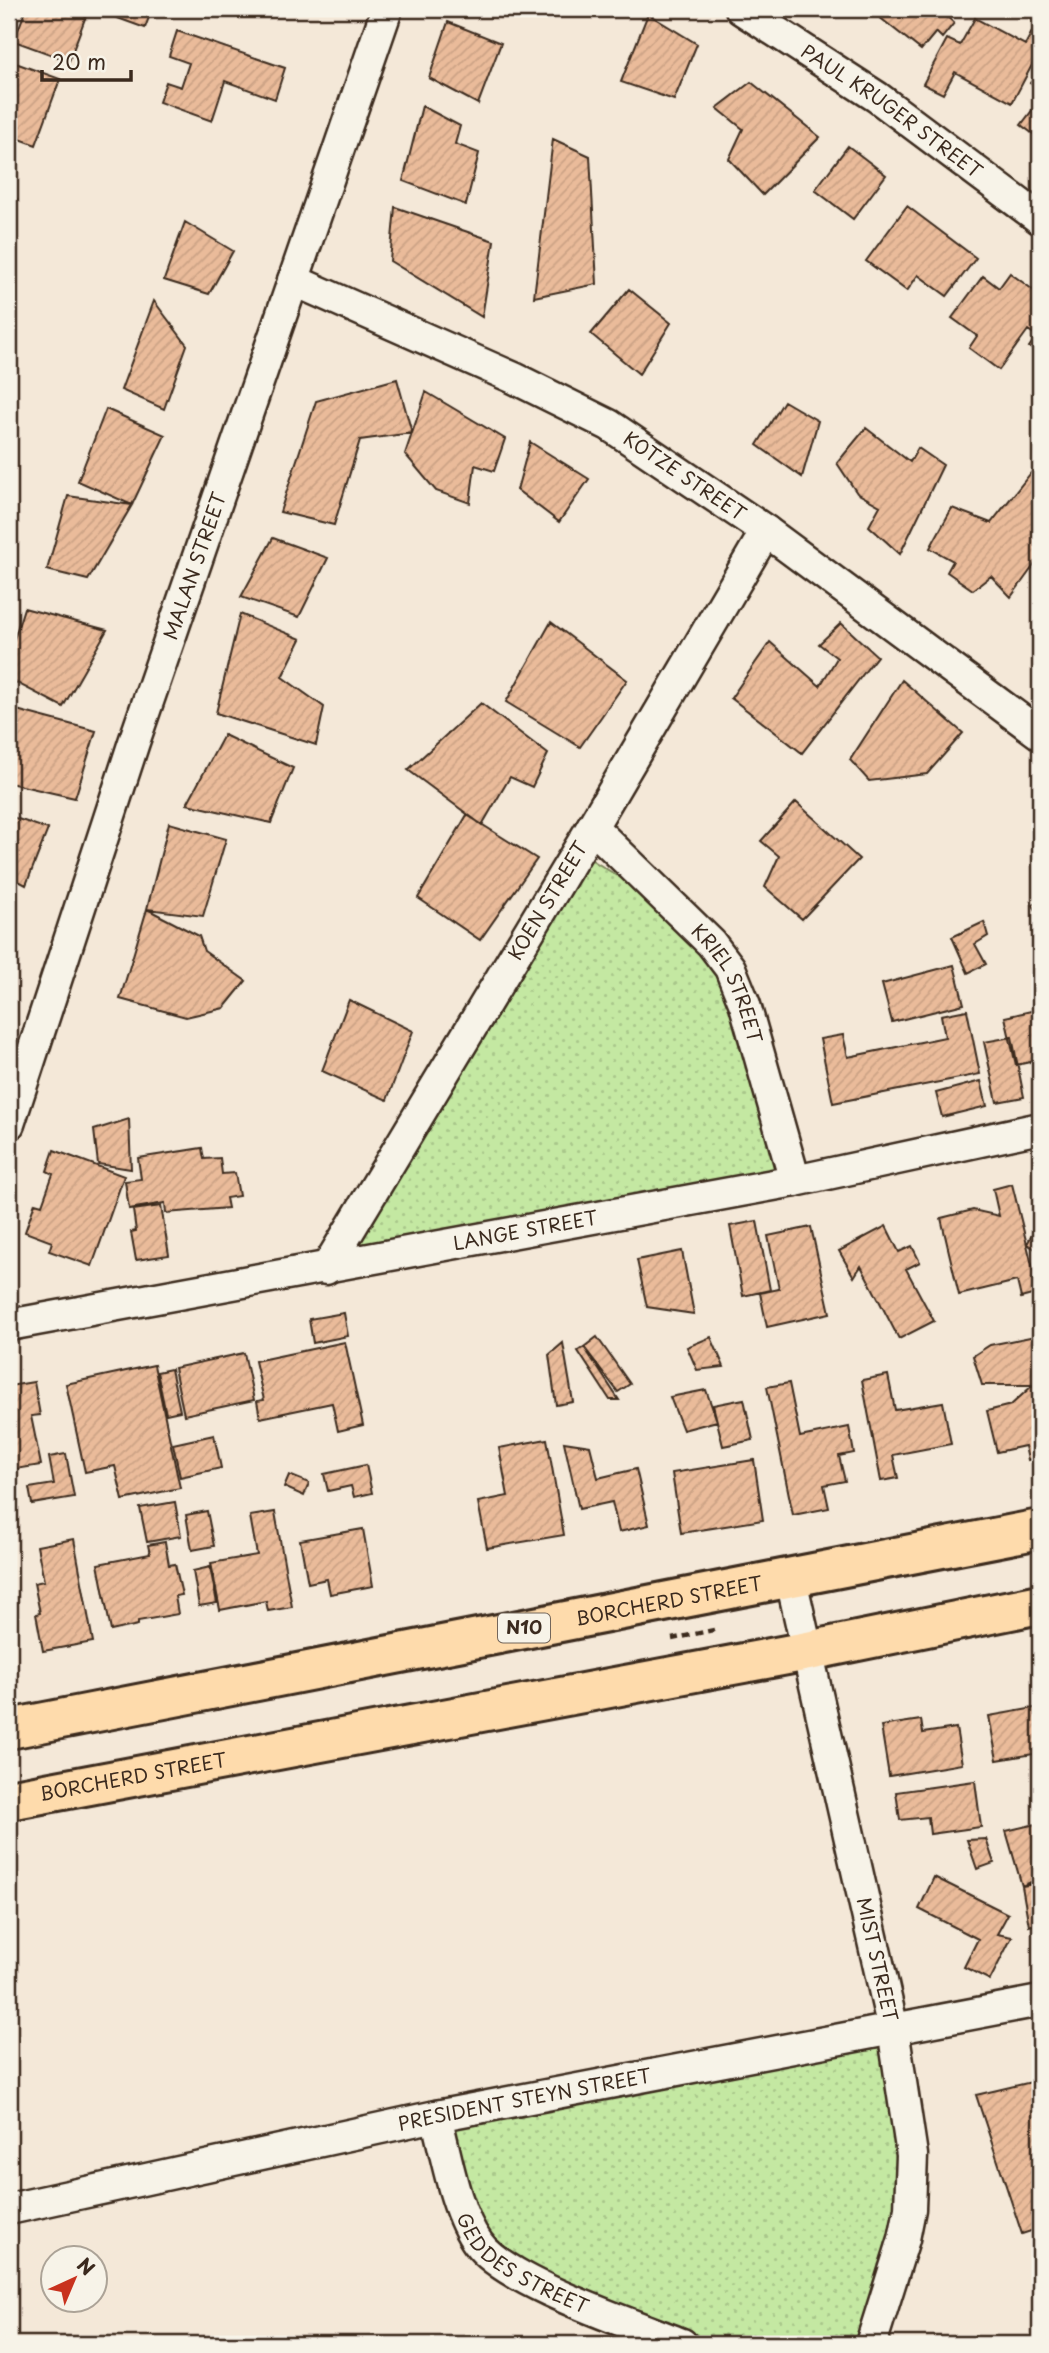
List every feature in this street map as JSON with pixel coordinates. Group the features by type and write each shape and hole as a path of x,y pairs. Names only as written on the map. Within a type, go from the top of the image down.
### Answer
{"highway":[{"name":"BORCHERD STREET","path":"9,1729 790,1575 1040,1529"},
{"name":"BORCHERD STREET","path":"9,1800 808,1651 1040,1604"}],"street":[{"name":"MALAN STREET","path":"9,1124 134,741 387,9"},
{"name":"PAUL KRUGER STREET","path":"741,9 877,97 1040,219"},
{"name":"KOTZE STREET","path":"293,280 514,378 610,425 766,531 1040,734"},
{"name":"KOEN STREET","path":"326,1269 592,827 766,531"},
{"name":"KRIEL STREET","path":"592,827 711,943 730,968 745,1004 794,1181"},
{"name":"LANGE STREET","path":"9,1325 326,1269 794,1181 1040,1128"},
{"name":"MIST STREET","path":"790,1575 894,2029 912,2155 912,2181 904,2239 871,2344"},
{"name":"PRESIDENT STEYN STREET","path":"9,2209 436,2116 1040,2001"},
{"name":"GEDDES STREET","path":"436,2116 466,2219 476,2242 489,2256 524,2279 682,2344"}],"green space":[{"path":"574,849 707,931 784,1173 334,1263"},
{"path":"884,2035 907,2152 902,2219 861,2344 677,2344 478,2254 448,2120"}],"building":[{"path":"26,9 77,9 87,13 69,61 14,41"},
{"path":"105,9 152,9 145,28 104,13"},
{"path":"869,9 950,9 945,15 954,23 942,38 936,32 921,50"},
{"path":"648,14 697,44 674,100 621,82"},
{"path":"1040,17 1040,50 1012,103 955,72 943,94 923,84 947,39 960,45 975,18 1025,45"},
{"path":"448,22 501,43 478,104 429,78"},
{"path":"177,31 285,68 275,99 225,81 212,121 159,102 166,82 181,87 189,63 169,56"},
{"path":"10,61 60,79 36,145 9,135"},
{"path":"1040,70 1040,91 1030,83"},
{"path":"751,82 820,137 763,195 729,159 743,129 717,108"},
{"path":"1040,100 1040,139 1021,125"},
{"path":"422,106 460,126 455,144 479,153 466,205 403,181"},
{"path":"553,139 590,156 597,284 534,297"},
{"path":"848,146 886,175 853,219 815,190"},
{"path":"9,196 17,199 9,221"},
{"path":"907,206 976,258 947,296 918,275 907,291 866,261"},
{"path":"395,207 494,241 482,317 390,261"},
{"path":"185,222 233,251 209,294 164,280"},
{"path":"1010,273 1040,295 1040,356 1029,347 1037,336 1028,330 999,370 969,348 977,336 952,318 983,276 999,288"},
{"path":"629,289 671,323 639,374 591,334"},
{"path":"154,301 187,345 164,409 121,390"},
{"path":"397,379 412,433 360,440 334,525 280,512 316,401"},
{"path":"426,392 505,439 494,471 475,465 470,503 436,491 405,454"},
{"path":"784,401 818,421 802,477 757,445"},
{"path":"106,409 165,435 132,505 78,481"},
{"path":"866,428 910,462 918,448 943,465 900,554 869,526 880,506 857,493 837,463"},
{"path":"530,442 589,479 559,522 517,490"},
{"path":"1034,469 1040,473 1040,557 1011,597 991,576 973,590 947,572 953,561 930,548 952,508 991,523"},
{"path":"68,496 132,505 88,580 47,570"},
{"path":"273,538 328,558 299,617 241,597"},
{"path":"24,608 107,630 63,707 9,679 9,655"},
{"path":"240,614 301,639 282,677 324,707 316,745 216,713"},
{"path":"551,622 627,680 580,747 506,702"},
{"path":"841,623 877,656 802,753 731,698 770,642 820,686 837,658 819,644"},
{"path":"902,680 963,733 927,774 869,781 850,760"},
{"path":"481,703 548,754 532,787 510,777 482,825 408,770"},
{"path":"9,708 96,731 75,798 9,783"},
{"path":"224,735 293,768 271,823 187,804"},
{"path":"796,802 859,859 802,919 765,887 779,856 761,841"},
{"path":"467,815 537,859 480,940 418,898"},
{"path":"9,816 48,829 26,885 9,876"},
{"path":"169,823 226,839 203,916 147,909"},
{"path":"1040,901 1040,917 1033,905"},
{"path":"147,909 199,936 204,951 246,981 224,1008 186,1017 120,999"},
{"path":"984,922 988,936 975,944 986,964 968,973 952,937"},
{"path":"954,965 964,1004 892,1022 882,984"},
{"path":"349,1000 413,1031 387,1100 322,1071"},
{"path":"1040,1009 1040,1060 1016,1065 1005,1017"},
{"path":"967,1010 980,1074 833,1103 820,1039 843,1035 848,1057 945,1037 941,1015"},
{"path":"1012,1037 1024,1097 997,1102 984,1042"},
{"path":"981,1081 987,1106 942,1117 936,1093"},
{"path":"129,1119 131,1169 98,1164 94,1130"},
{"path":"202,1148 204,1159 220,1158 222,1174 235,1173 239,1196 226,1198 228,1208 166,1213 165,1203 129,1209 125,1181 141,1179 138,1158"},
{"path":"54,1150 124,1176 92,1266 49,1251 52,1242 25,1232 35,1203 42,1205 53,1174 47,1171"},
{"path":"1012,1184 1039,1293 1021,1298 1017,1281 959,1295 941,1218 973,1210 999,1216 993,1189"},
{"path":"161,1206 169,1255 136,1260 131,1232 136,1231 133,1210"},
{"path":"1040,1220 1040,1252 1027,1244"},
{"path":"757,1221 770,1290 743,1296 730,1226"},
{"path":"886,1226 899,1252 912,1246 920,1262 906,1269 934,1321 899,1339 861,1266 854,1277 839,1251"},
{"path":"811,1227 830,1313 767,1327 760,1293 779,1289 768,1236"},
{"path":"682,1251 694,1314 647,1307 637,1260"},
{"path":"344,1313 348,1336 313,1343 309,1319"},
{"path":"1040,1335 1040,1378 1033,1385 982,1385 973,1356 990,1345"},
{"path":"597,1337 630,1384 618,1392 584,1347"},
{"path":"711,1337 724,1367 697,1370 687,1347"},
{"path":"345,1342 363,1425 338,1431 332,1403 260,1418 257,1401 264,1400 255,1361"},
{"path":"563,1343 573,1402 556,1405 549,1355"},
{"path":"584,1347 619,1400 610,1400 578,1351"},
{"path":"244,1353 254,1400 184,1415 174,1368"},
{"path":"154,1365 180,1488 123,1500 115,1466 85,1472 66,1384"},
{"path":"171,1369 180,1411 166,1414 157,1372"},
{"path":"888,1375 895,1410 943,1402 951,1444 893,1455 898,1478 881,1481 862,1380"},
{"path":"34,1382 40,1415 31,1416 41,1465 9,1470 9,1386"},
{"path":"789,1383 800,1437 849,1427 854,1453 839,1456 845,1481 824,1485 829,1508 793,1515 767,1387"},
{"path":"1033,1385 1040,1389 1040,1457 1028,1460 1025,1446 997,1452 987,1411 1011,1405"},
{"path":"706,1390 717,1421 683,1430 670,1397"},
{"path":"744,1399 753,1440 723,1446 713,1405"},
{"path":"214,1435 221,1468 180,1477 173,1444"},
{"path":"547,1439 564,1535 487,1548 478,1502 508,1496 499,1448"},
{"path":"564,1442 590,1446 598,1478 636,1469 649,1525 619,1532 612,1502 579,1509"},
{"path":"66,1454 74,1497 32,1504 29,1488 54,1484 49,1457"},
{"path":"754,1460 763,1520 681,1533 672,1473"},
{"path":"366,1465 372,1493 354,1497 351,1486 328,1491 324,1474"},
{"path":"289,1475 309,1483 304,1496 284,1487"},
{"path":"175,1502 181,1536 147,1542 140,1508"},
{"path":"207,1511 214,1546 192,1550 186,1515"},
{"path":"275,1512 292,1607 268,1611 266,1601 220,1610 211,1563 257,1555 250,1516"},
{"path":"363,1529 373,1586 330,1594 327,1579 308,1583 300,1540"},
{"path":"74,1539 93,1642 43,1651 34,1583 44,1581 37,1546"},
{"path":"165,1542 169,1565 175,1564 182,1595 175,1596 178,1614 138,1621 138,1625 111,1631 98,1564 150,1554 148,1545"},
{"path":"210,1567 217,1603 199,1606 193,1571"},
{"path":"1040,1707 1040,1753 997,1760 989,1716"},
{"path":"921,1720 923,1733 956,1728 962,1764 889,1776 881,1726"},
{"path":"975,1781 981,1827 930,1834 928,1817 900,1820 896,1792"},
{"path":"1040,1823 1040,1878 1022,1886 1006,1831"},
{"path":"986,1839 994,1863 977,1869 967,1840"},
{"path":"934,1877 1008,1914 997,1934 1012,1937 990,1980 964,1967 978,1939 919,1909"},
{"path":"1040,1883 1040,1924 1029,1926 1022,1886"},
{"path":"1040,2080 1040,2228 1022,2234 976,2095"}]}
